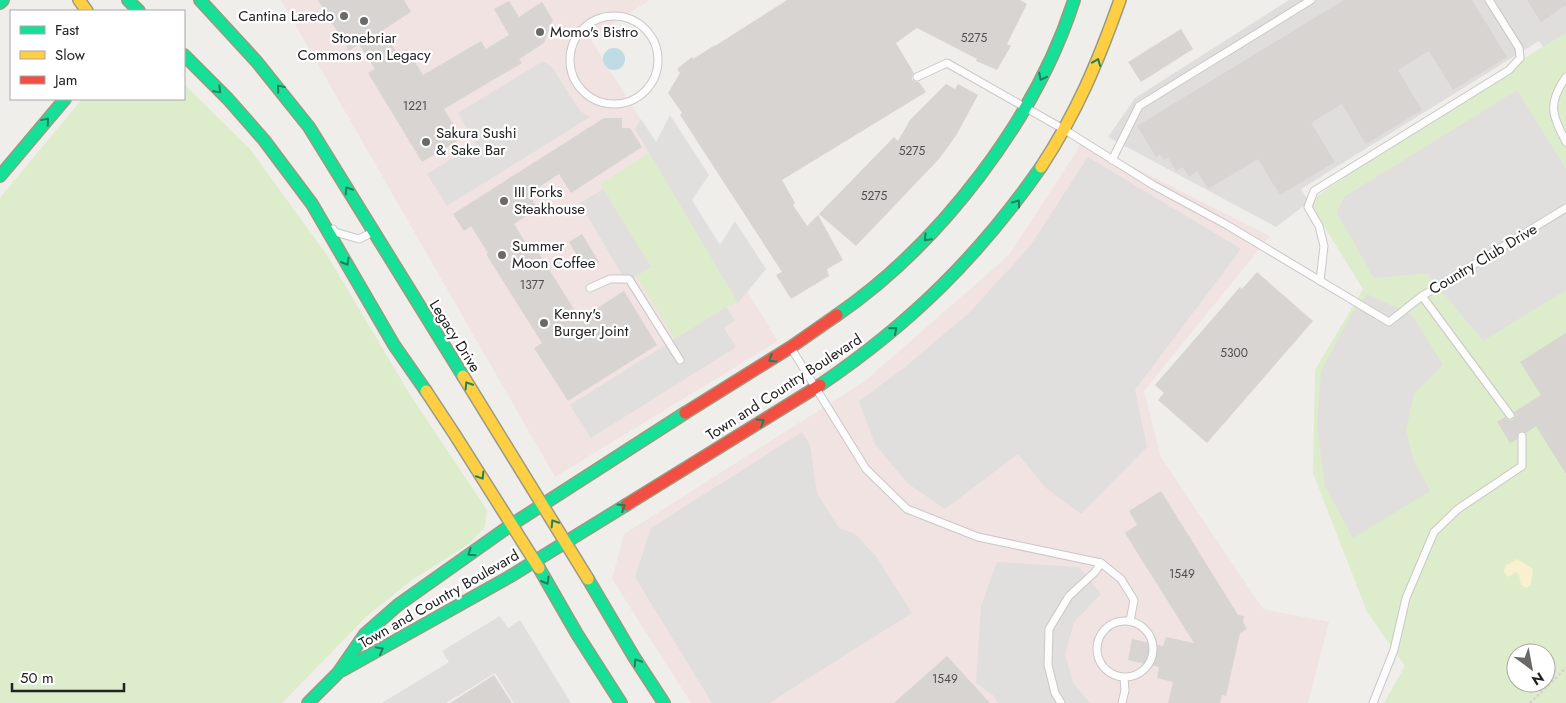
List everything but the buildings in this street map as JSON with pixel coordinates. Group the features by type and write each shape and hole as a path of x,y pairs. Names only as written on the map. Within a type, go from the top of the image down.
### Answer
{"main road":[{"path":"0,3 3,0"},
{"path":"128,0 137,10"},
{"path":"139,10 147,0"},
{"name":"Legacy Drive","path":"200,0 241,43 309,127 664,703"},
{"name":"Town and Country Boulevard","path":"308,703 338,673 365,634 398,605 511,524 791,347 860,298 913,252 955,207 986,168 1025,107 1060,40 1074,0"},
{"name":"Town and Country Boulevard","path":"338,673 535,562 815,388 848,366 920,308 953,276 1007,216 1028,187 1065,130 1093,70 1120,0"},
{"path":"185,56 228,99 264,140 312,204 394,345 455,435 535,562 620,703"},
{"path":"0,176 64,100"}],"lane":[{"path":"1112,160 1139,106 1310,0"},
{"path":"1320,280 1324,246 1319,226 1308,207 1314,191 1509,70 1520,58 1519,48 1489,0"},
{"path":"606,16 623,16 639,23 650,34 657,48 658,64 655,77 648,89 637,97 622,103 606,104 588,98 578,87 570,70 570,52 577,35 590,22 606,16"},
{"path":"917,77 947,62 1065,130 1153,185 1227,225 1389,322 1422,296"},
{"path":"1566,77 1554,97 1553,111 1566,142"},
{"path":"312,204 335,232 359,239 374,232"},
{"name":"Country Club Drive","path":"1510,415 1422,296 1566,208"},
{"path":"590,288 610,280 629,279 680,360"},
{"path":"791,347 866,469 907,509 978,537 1101,563 1121,579 1134,600 1130,621"},
{"path":"1373,703 1394,650 1406,598 1434,532 1458,509 1522,466 1522,436"},
{"path":"1062,703 1054,693 1048,665 1049,629 1069,596 1095,572 1101,563"},
{"path":"1120,621 1130,621 1139,624 1146,630 1152,638 1154,647 1149,665 1142,672 1124,678 1115,676 1107,671 1101,664 1097,647 1099,638 1104,630 1120,621"},
{"path":"1122,703 1125,690 1124,678"}],"path":[{"path":"1530,703 1566,668"}],"shaded area":[{"path":"281,0 650,0 590,38 778,341 555,477"},
{"path":"1289,0 1566,0 1566,33 1544,48 1539,41 1301,189 1309,202 1276,227 1108,137 1135,98"},
{"path":"543,61 552,67 580,111 590,117 447,206 427,174 476,144 458,113"},
{"path":"1517,90 1566,169 1566,290 1483,341 1427,273 1374,278 1337,213 1344,197"},
{"path":"670,115 709,175 692,200 720,245 735,221 766,269 738,303 635,129 641,119 656,142"},
{"path":"1082,141 1270,236 1144,391 1161,457 1263,609 1329,622 1308,703 691,703 612,579 624,534 865,381 1009,255"},
{"path":"1088,157 1241,249 1135,390 1147,447 1081,514 1046,488 1018,454 945,509 907,483 875,444 859,401 904,368 969,313 1030,246"},
{"path":"603,189 651,267 626,282 580,203"},
{"path":"1367,294 1412,315 1443,365 1414,394 1406,430 1413,459 1430,491 1353,538 1325,486 1317,427 1321,371 1352,313"},
{"path":"726,307 735,320 724,328 736,347 591,438 570,405"},
{"path":"802,432 810,445 817,493 839,528 854,533 875,555 912,613 769,703 712,703 635,577 651,528"},
{"path":"997,562 1079,567 1101,594 1074,622 1065,654 1073,683 1090,703 998,703 994,696 976,683 981,606"},
{"path":"500,616 508,628 520,620 571,703 514,703 495,673 446,703 382,703 449,662 442,651"}],"green space":[{"path":"1566,33 1566,703 1384,703 1405,666 1367,612 1313,473 1315,370 1363,289 1309,202 1445,106"},
{"path":"185,85 250,149 327,255 409,393 487,510 485,527 469,544 412,580 367,616 282,703 0,703 0,198 81,100 185,100"},
{"path":"649,153 738,303 726,307 675,339 636,276 651,267 600,184"}],"sand":[{"path":"1517,559 1533,569 1531,584 1527,588 1521,585 1519,575 1516,572 1508,577 1504,572 1505,566"}],"water":[{"path":"610,48 618,48 625,55 625,63 618,70 610,70 603,63 603,55"}],"traffic: fast":[{"path":"0,3 3,0"},
{"path":"128,0 138,10"},
{"path":"200,0 257,62 309,127 463,376"},
{"path":"837,315 875,286 912,253 947,216 980,175 1009,133 1035,89 1057,45 1074,0"},
{"path":"185,56 228,99 264,140 312,204 394,345 426,391"},
{"path":"0,176 64,100"},
{"path":"820,385 884,338 941,286 993,230 1041,167"},
{"path":"308,703 338,673 365,634 398,605 511,525 685,413"},
{"path":"343,670 509,577 626,505"},
{"path":"539,568 577,634 621,703"},
{"path":"588,579 634,657 664,703"}],"traffic: slow":[{"path":"79,0 86,10"},
{"path":"1041,167 1054,147 1086,86 1120,0"},
{"path":"463,376 588,579"},
{"path":"426,391 539,568"}],"traffic: jam":[{"path":"685,413 791,347 837,315"},
{"path":"626,505 820,385"}],"place":[{"name":"Cantina Laredo","path":"344,16"},
{"name":"Stonebriar Commons on Legacy","path":"364,21"},
{"name":"Momo's Bistro","path":"540,32"},
{"name":"Sakura Sushi & Sake Bar","path":"426,142"},
{"name":"III Forks Steakhouse","path":"504,201"},
{"name":"Summer Moon Coffee","path":"502,255"},
{"name":"Kenny's Burger Joint","path":"544,323"}]}
